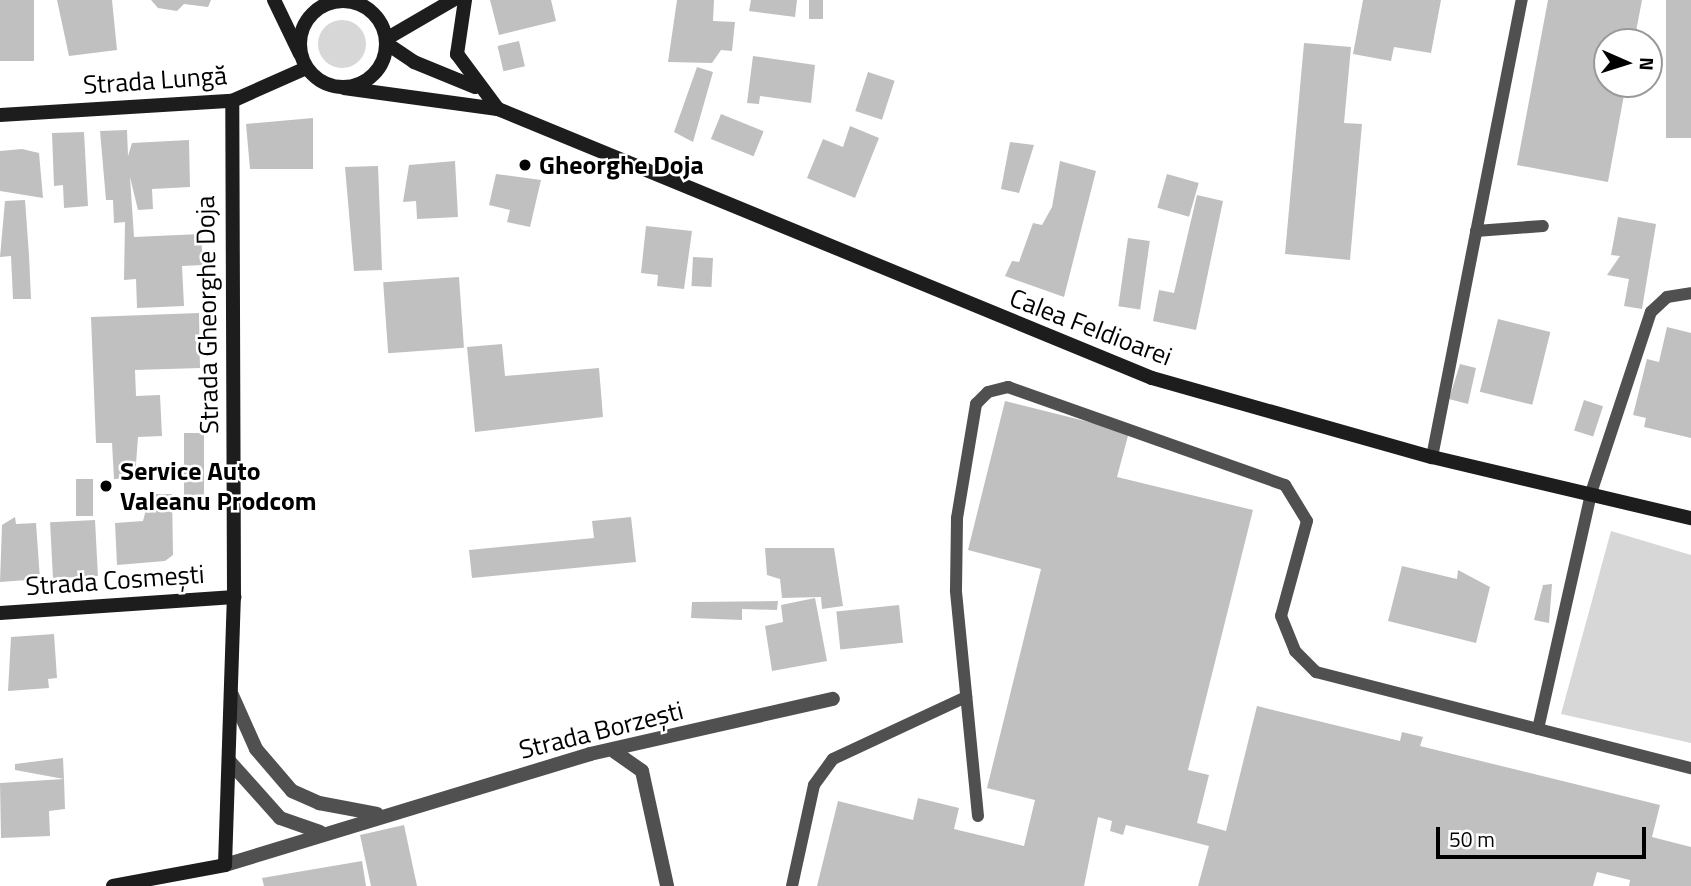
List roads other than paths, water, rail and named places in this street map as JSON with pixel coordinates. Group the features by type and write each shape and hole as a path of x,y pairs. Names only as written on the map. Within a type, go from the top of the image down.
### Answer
{"main road":[{"path":"274,0 303,61 322,83 344,88 374,74 386,41 453,0"},
{"path":"465,0 457,54 479,89"},
{"path":"303,61 300,33 311,15 329,3 357,1 376,17 386,41"},
{"name":"Calea Feldioarei","path":"386,41 414,62 479,89 498,108"},
{"name":"Strada Lungă","path":"0,115 232,100 303,61"},
{"name":"Calea Feldioarei","path":"344,88 498,108 1087,354 1432,457 1691,518"},
{"name":"Strada Gheorghe Doja","path":"225,865 234,597 232,100"},
{"name":"Strada Cosmești","path":"0,613 234,597"},
{"name":"Strada Borzești","path":"113,886 225,865"}],"street":[{"name":"Strada Borzești","path":"232,695 256,749 292,791 319,803 382,814"},
{"name":"Strada Borzești","path":"225,865 382,814 614,752 833,699"},
{"path":"614,752 642,771 667,886"},
{"path":"230,762 280,818 328,832"}],"lane":[{"path":"1432,457 1522,0"},
{"path":"1476,231 1543,226"},
{"path":"1538,729 1591,493 1651,313 1667,297 1691,293"},
{"path":"978,816 967,697 957,518 976,404 988,391 1008,387 1285,485 1307,521 1281,616 1295,652 1316,672 1691,768"},
{"path":"792,886 814,785 833,759 967,697"}],"place":[{"name":"Gheorghe Doja","path":"525,165"},
{"name":"Service Auto Valeanu Prodcom","path":"106,486"}]}
